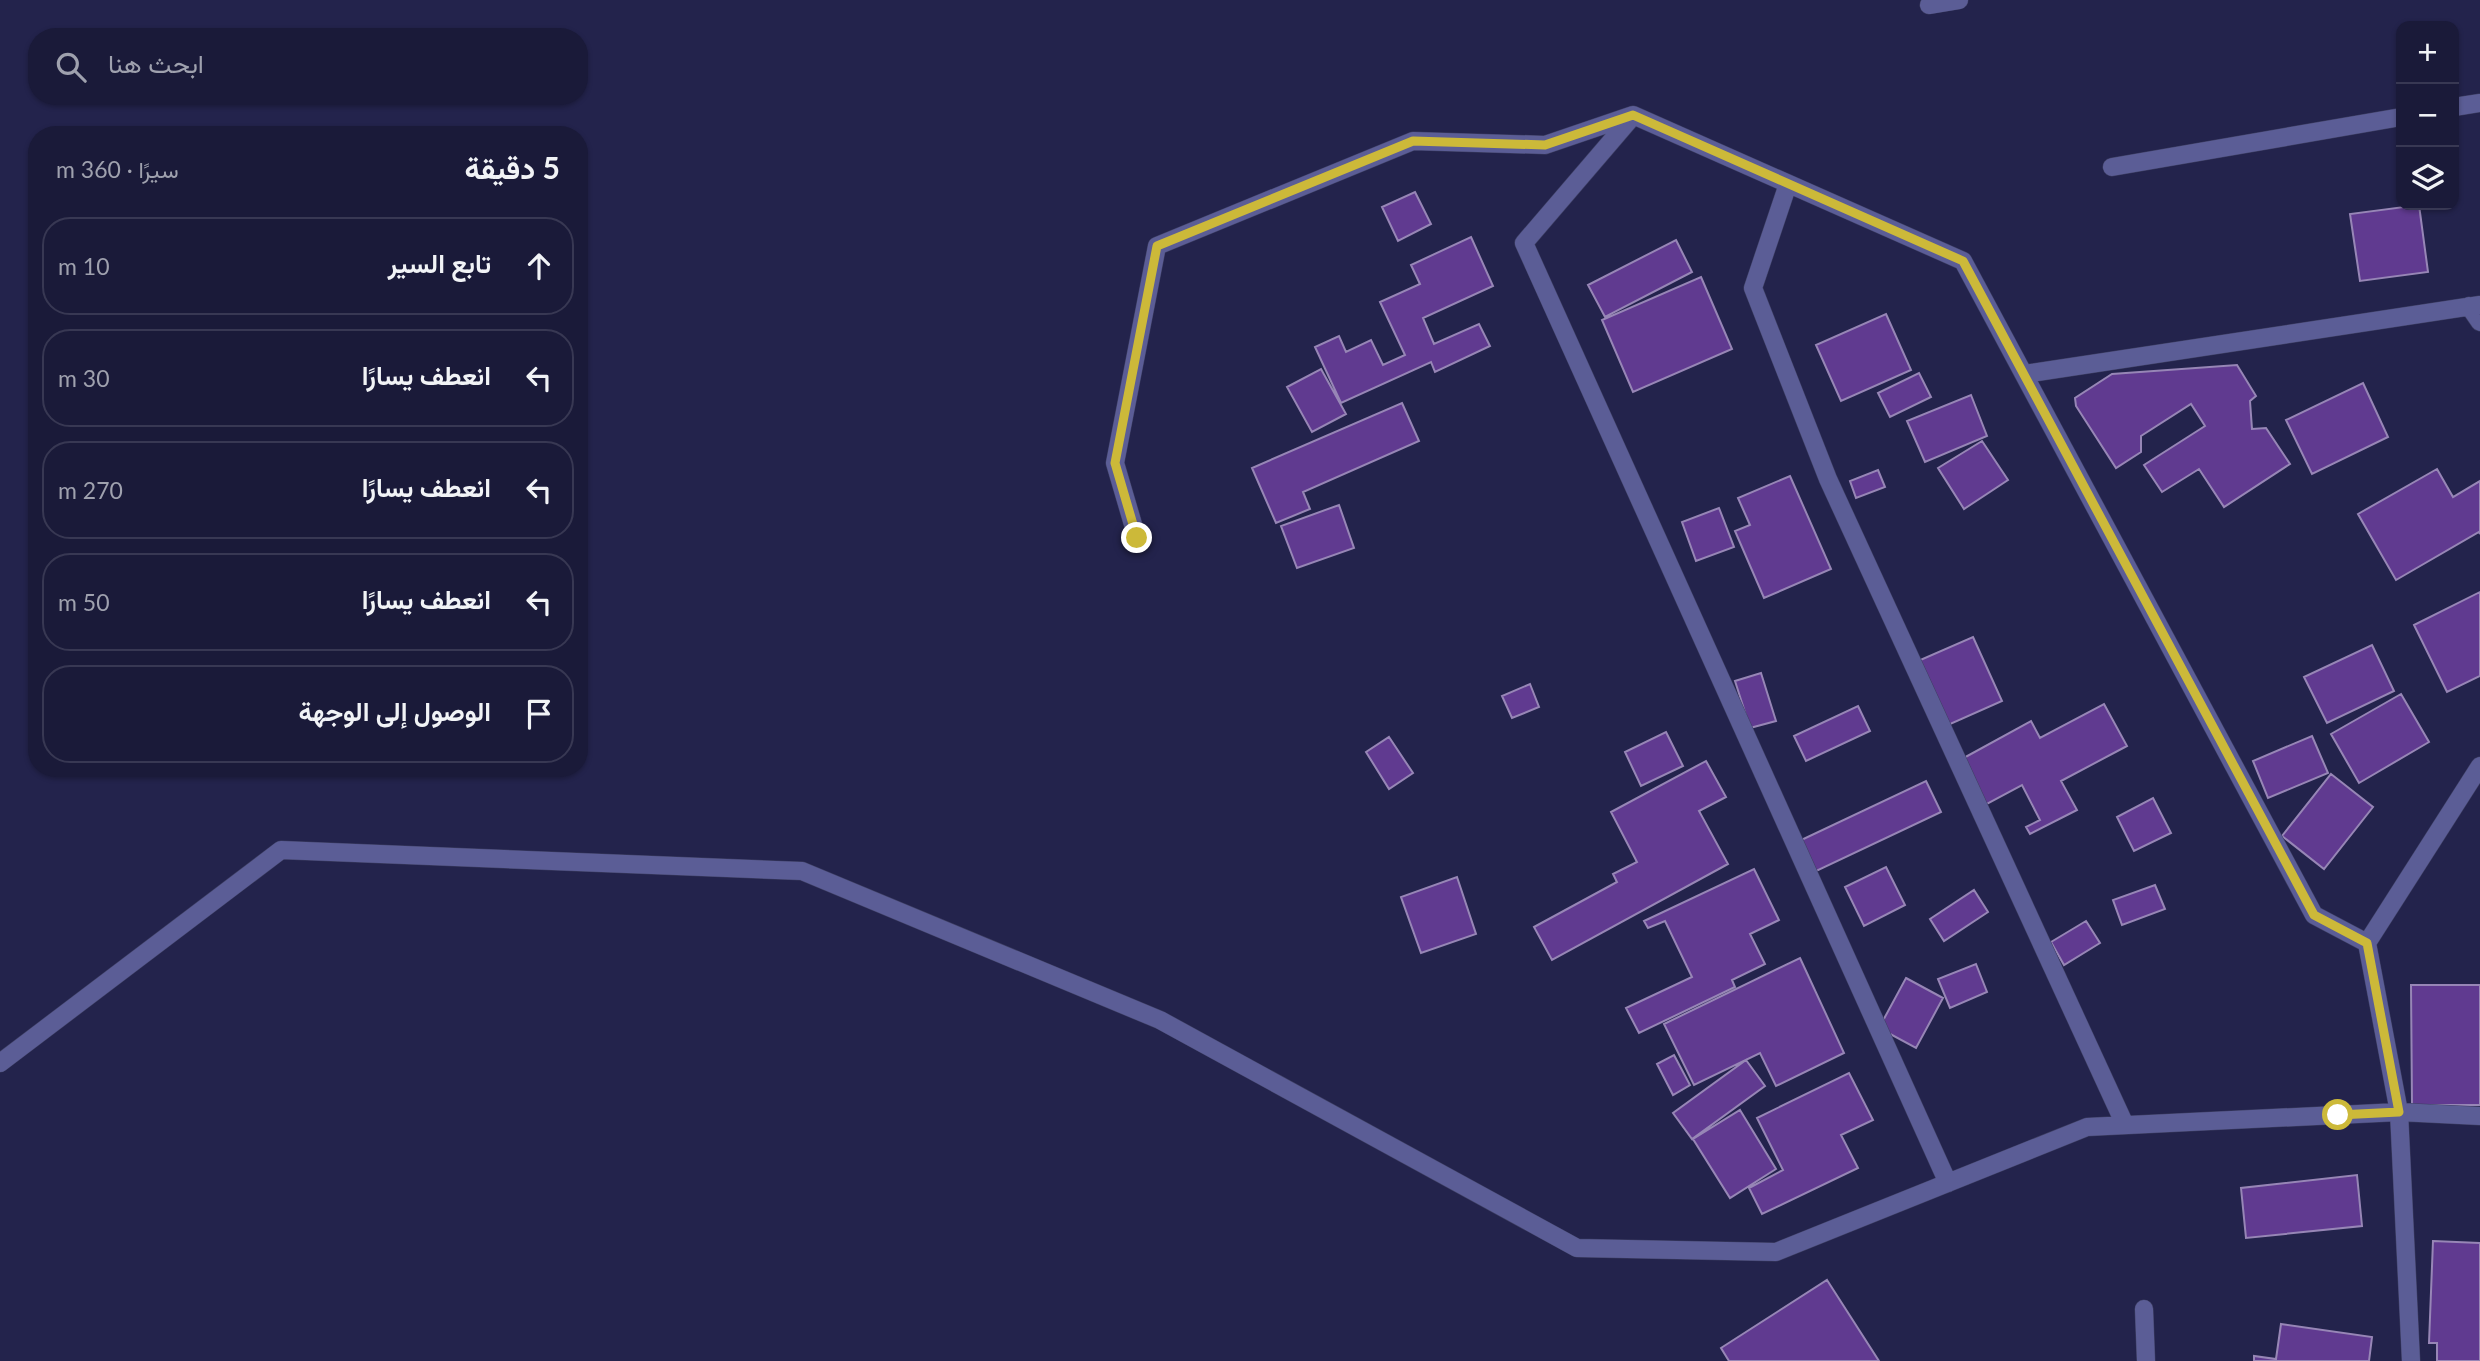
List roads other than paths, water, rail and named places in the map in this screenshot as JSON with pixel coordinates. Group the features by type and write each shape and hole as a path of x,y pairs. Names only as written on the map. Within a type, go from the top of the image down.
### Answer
{"street":[{"path":"1929,5 1959,0"},
{"path":"2459,106 2480,103"},
{"path":"1633,115 1524,243 1948,1183"},
{"path":"1137,538 1115,463 1157,246 1413,141 1545,145 1633,115 1963,261 2314,915 2367,943"},
{"path":"2112,167 2396,118"},
{"path":"1788,184 1753,288 1828,479 2125,1125"},
{"path":"2024,374 2475,306 2480,322"},
{"path":"2411,1361 2399,1112 2367,943 2480,766"},
{"path":"0,1063 281,850 802,871 1160,1020 1577,1248 1776,1252 2087,1127 2399,1112 2480,1116"},
{"path":"2144,1309 2146,1361"}]}
